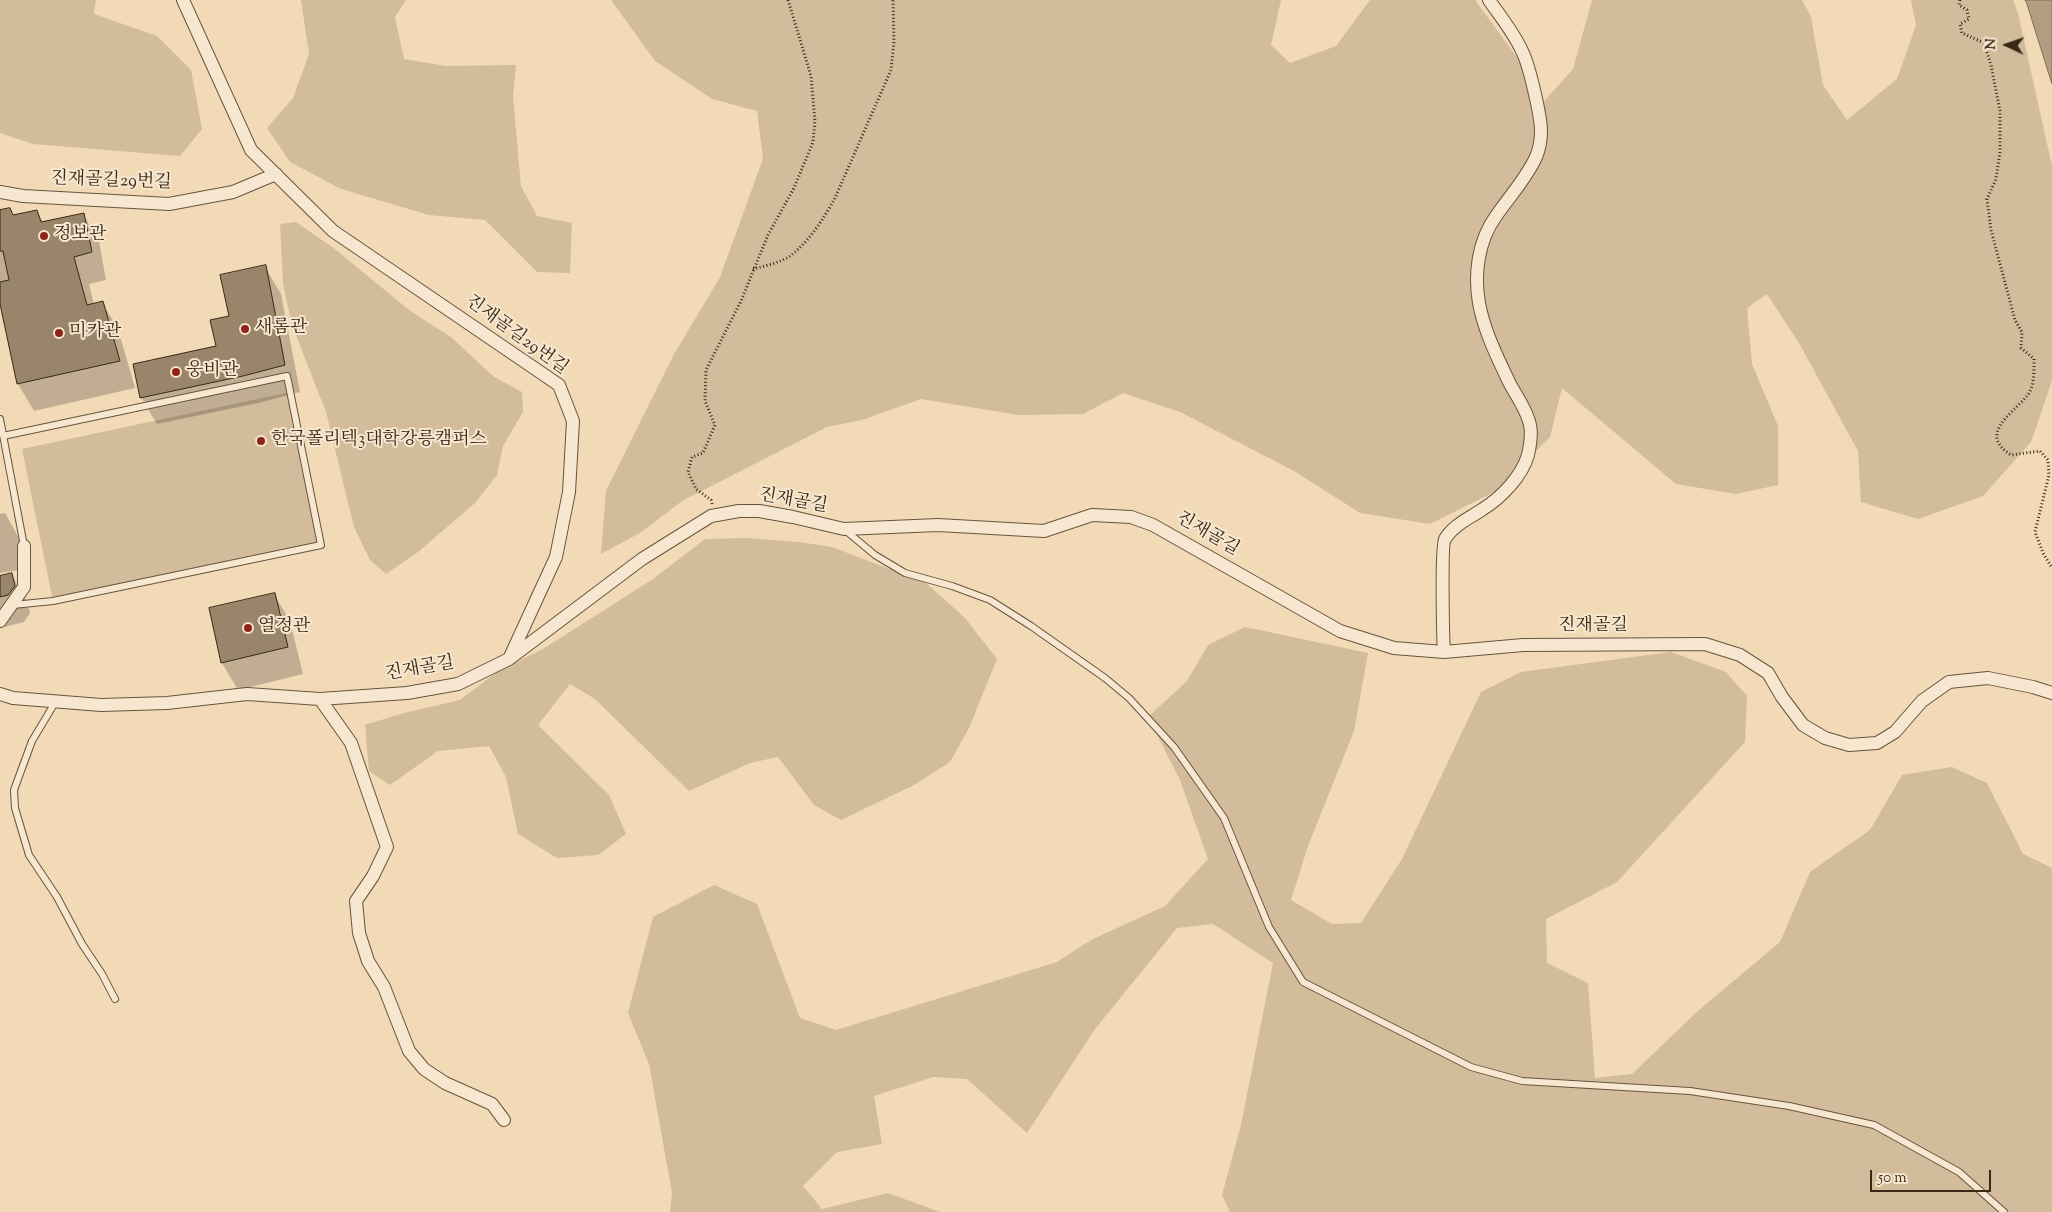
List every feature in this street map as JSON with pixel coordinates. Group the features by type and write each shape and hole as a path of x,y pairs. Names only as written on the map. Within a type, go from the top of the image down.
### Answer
{"street":[{"name":"진재골길29번길","path":"183,0 252,150 334,231 559,385 573,421 569,492 556,557 509,659"},
{"path":"1444,652 1442,623 1444,540 1454,528 1486,508 1517,476 1527,456 1530,437 1530,425 1523,407 1486,328 1479,304 1476,276 1482,245 1494,218 1524,178 1537,156 1541,132 1536,98 1523,51 1489,0"},
{"name":"진재골길29번길","path":"0,192 23,196 169,204 233,192 276,174"},
{"name":"진재골길","path":"0,694 13,698 101,705 158,703 247,694 320,699 407,693 458,684 509,659 642,559 711,516 739,511 759,511 793,516 844,529 938,525 1044,531 1092,516 1132,517 1153,525 1340,631 1394,648 1444,652 1524,644 1705,644 1740,655 1768,673 1782,697 1803,725 1825,738 1849,745 1878,743 1895,732 1922,701 1948,682 1988,678 2033,687 2052,693"},
{"path":"0,621 24,587 24,546"},
{"path":"320,699 352,743 387,847 373,876 356,901 359,933 368,961 384,988 409,1051 424,1069 445,1083 492,1104 504,1120"}],"lane":[{"path":"3,436 287,376 321,545 54,601 11,605"},
{"path":"0,419 24,546"},
{"path":"844,529 875,555 905,573 952,586 990,600 1106,678 1129,698 1174,747 1224,818 1269,927 1303,982 1471,1067 1522,1081 1690,1091 1789,1106 1874,1125 1959,1172 2004,1212"},
{"path":"56,701 32,741 14,790 14,808 29,855 57,896 82,944 102,974 114,999"}],"path":[{"path":"717,514 711,500 696,489 688,472 692,456 704,453 715,425 704,401 706,370 741,301 752,270 768,235 794,188 813,142 815,121 811,76 788,0"},
{"path":"752,270 790,256 825,216 835,198 890,70 894,42 893,0"},
{"path":"1960,0 1959,5 1967,10 1969,19 1960,24 1962,33 1984,43 1996,86 2000,111 2000,152 1996,179 1987,198 1991,230 2015,320 2022,332 2021,348 2034,358 2035,374 2028,396 2014,408 2001,425 1996,438 2000,447 2011,454 2040,451 2048,460 2049,476 2035,532 2043,553 2052,568"}],"shaded area":[{"path":"0,0 96,0 94,14 157,36 191,70 202,129 180,156 33,144 0,133"},
{"path":"301,0 406,0 395,17 404,59 446,66 516,65 513,96 521,186 537,216 572,223 570,273 537,272 485,220 429,215 341,189 290,162 267,128 293,98 309,54"},
{"path":"611,0 1281,0 1271,45 1290,63 1336,46 1370,0 1475,0 1522,64 1540,106 1573,69 1592,0 1802,0 1811,17 1823,85 1847,120 1897,79 1916,25 1911,0 2013,0 2018,13 2052,166 2052,381 2031,442 1983,496 1918,519 1861,502 1858,451 1799,343 1767,294 1747,308 1752,364 1778,426 1778,485 1736,494 1676,484 1562,388 1550,437 1498,490 1430,524 1360,513 1294,471 1180,412 1123,393 1083,414 1019,415 921,399 862,420 827,427 682,501 640,533 601,554 606,491 673,356 720,277 763,159 757,111 712,99 655,61"},
{"path":"2052,0 2052,84 2026,1"},
{"path":"296,222 335,249 409,310 451,337 494,377 522,392 523,412 503,446 497,475 475,503 418,552 386,574 370,560 354,527 326,412 292,325 283,284 280,224"},
{"path":"290,392 321,545 53,601 22,449"},
{"path":"746,538 799,542 832,547 926,583 965,618 997,659 969,728 950,762 914,785 841,820 814,805 778,757 750,763 689,791 595,699 570,684 538,725 609,795 626,834 598,855 557,858 518,834 506,777 489,746 438,751 390,785 369,771 365,725 404,713 460,700 498,671 543,649 653,579 705,539"},
{"path":"1245,627 1368,653 1354,731 1308,846 1291,900 1332,924 1361,923 1402,859 1481,692 1521,672 1671,652 1726,672 1747,696 1745,742 1617,882 1546,919 1547,963 1588,983 1595,1078 1632,1074 1700,1009 1780,942 1810,872 1870,830 1902,775 1952,767 1987,783 2023,854 2052,868 2052,1212 1230,1212 1222,1195 1241,1125 1273,963 1213,924 1177,928 1095,1029 1027,1133 967,1079 933,1077 874,1096 882,1144 837,1152 803,1186 822,1209 888,1193 940,1212 670,1212 672,1193 649,1064 628,1013 653,917 714,885 757,904 800,1018 836,1030 1057,962 1091,940 1165,906 1208,859 1180,780 1148,717 1187,681 1208,645"}],"building":[{"name":"미카관","path":"10,208 13,215 37,210 41,222 84,213 92,252 74,257 87,305 103,301 120,361 17,384 0,304 0,282 9,280 3,251 0,251 0,210"},
{"path":"266,265 285,365 140,398 133,364 216,346 210,320 229,316 220,275"},
{"path":"12,573 15,586 8,595 0,597 0,576"},
{"name":"열정관","path":"275,593 288,647 221,663 209,608"}],"place":[{"name":"정보관","path":"44,236"},
{"name":"새롬관","path":"245,329"},
{"name":"미카관","path":"59,333"},
{"name":"웅비관","path":"176,372"},
{"name":"한국폴리텍3대학강릉캠퍼스","path":"261,441"},
{"name":"열정관","path":"248,628"}]}
